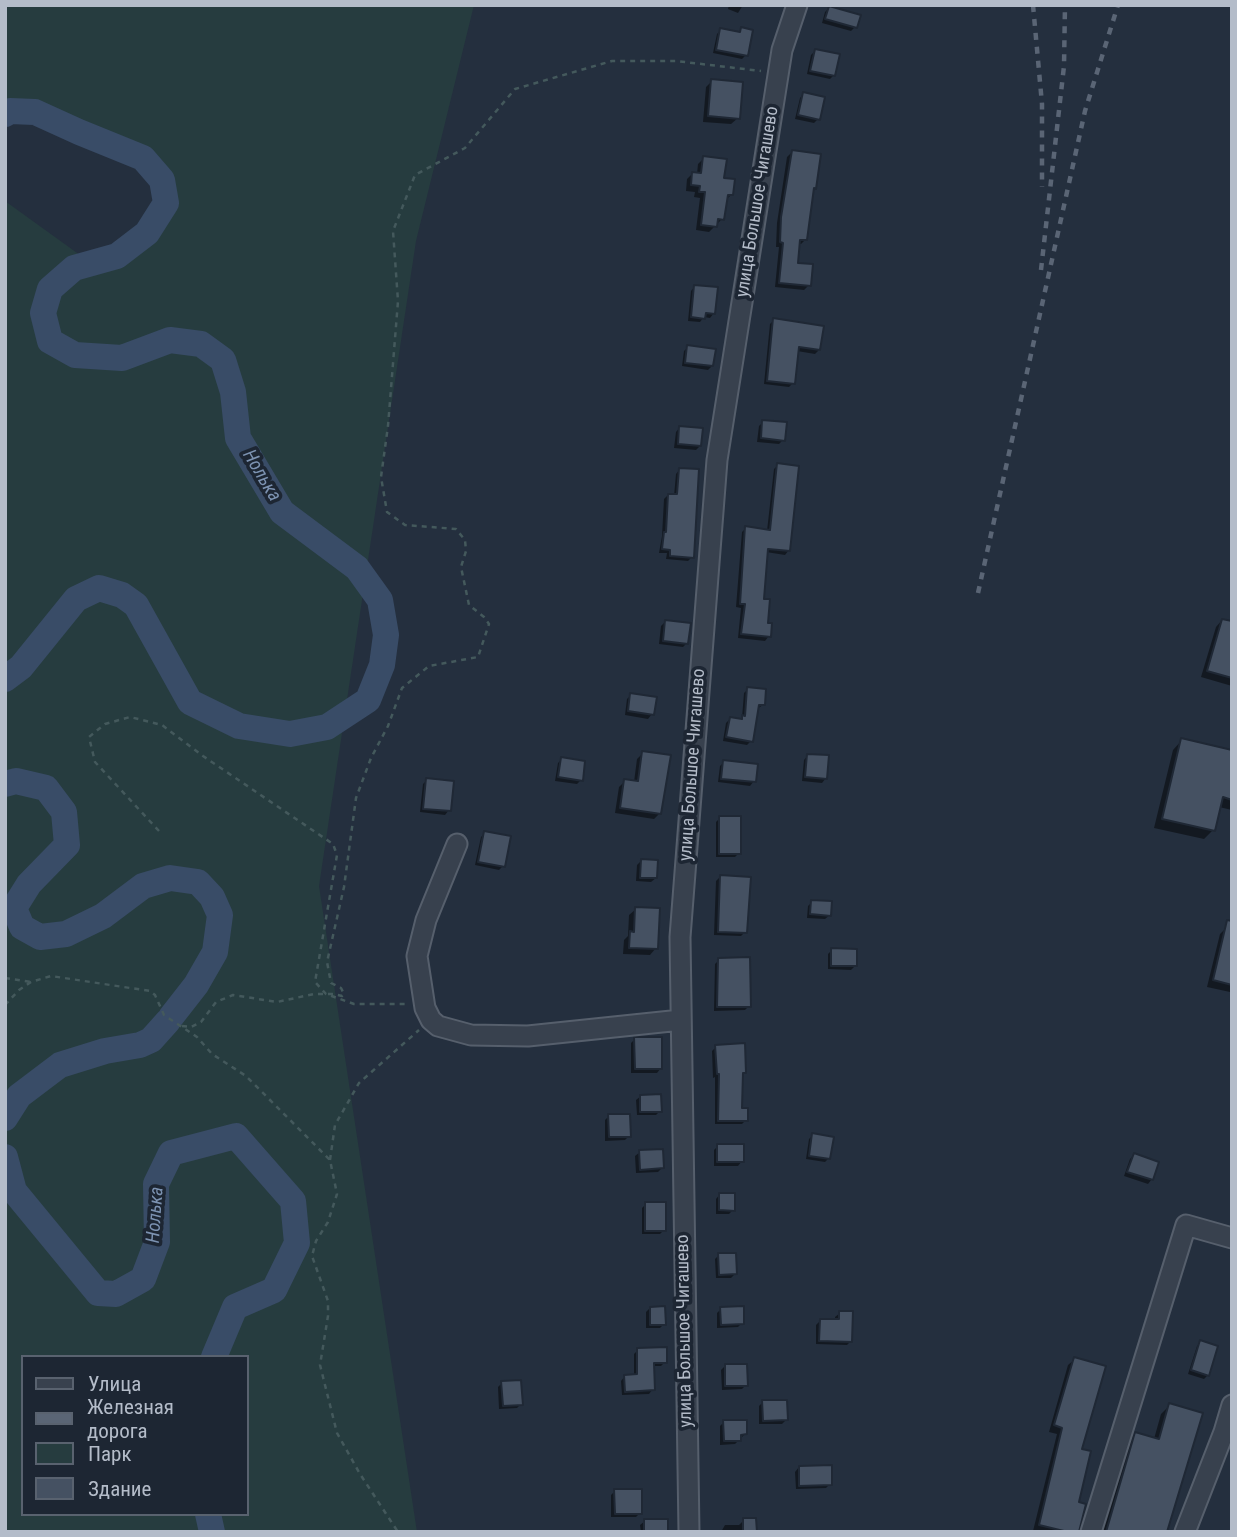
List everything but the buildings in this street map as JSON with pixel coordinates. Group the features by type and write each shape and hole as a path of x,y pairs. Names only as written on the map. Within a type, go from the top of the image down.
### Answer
{"street":[{"name":"улица Большое Чигашево","path":"688,1532 680,937 717,460 782,50 797,5"},
{"path":"457,844 426,920 417,956 425,1008 431,1020 438,1026 471,1035 528,1036 681,1020"},
{"path":"1091,1532 1186,1225 1232,1238"},
{"path":"1185,1532 1232,1405"}],"path":[{"path":"182,1026 191,1027 201,1022 216,1002 233,995 277,1002 314,994 344,994 341,988 331,984 327,962 344,887 356,798 371,758 388,726 402,688 429,666 478,657 489,624 469,605 461,568 466,551 465,540 456,529 405,525 387,512 381,477 398,301 393,231 415,175 465,148 515,89 586,68 612,61 676,61 778,74"},
{"path":"159,831 94,762 89,737 105,724 130,717 162,725 333,844 337,855 315,982 326,994 354,1004 412,1004 431,1020 359,1083 335,1125 330,1160 337,1194 328,1222 316,1241 312,1256 328,1301 320,1365 337,1433 398,1532"},
{"path":"5,1005 19,990 32,982 51,976 150,991 155,995 164,1015 197,1037 212,1055 246,1076 330,1160"},
{"path":"5,978 32,982"}],"green space":[{"path":"5,5 474,5 416,241 319,886 417,1532 5,1532 5,201 91,263 117,256 147,233 166,202 162,180 143,158 35,112 10,111 5,114"}],"waterway":[{"name":"Нолька","path":"5,114 10,111 35,112 143,158 162,180 166,203 147,233 117,256 74,268 50,289 43,313 50,341 75,355 122,358 170,340 201,344 223,360 233,392 238,438 282,512 357,568 380,600 386,635 382,665 368,700 327,727 290,734 239,726 190,702 136,605 122,595 99,588 76,599 21,667 5,679"},
{"name":"Нолька","path":"5,784 16,781 46,788 64,812 67,845 29,884 14,908 22,927 40,937 66,934 103,916 143,886 170,878 198,882 212,897 220,915 215,952 196,985 171,1017"},
{"name":"Нолька","path":"5,1118 19,1096 60,1065 105,1051 140,1045 151,1040 168,1021"},
{"name":"Нолька","path":"5,1157 14,1191 98,1293 116,1294 143,1279 157,1242 156,1184 171,1153 236,1136 293,1201 297,1243 274,1290 235,1307 215,1355"},
{"name":"Нолька","path":"208,1516 212,1532"}],"railway":[{"path":"1033,5 1042,104 1042,187"},
{"path":"1041,270 1064,66 1065,5"},
{"path":"978,593 1085,111 1118,5"}]}
